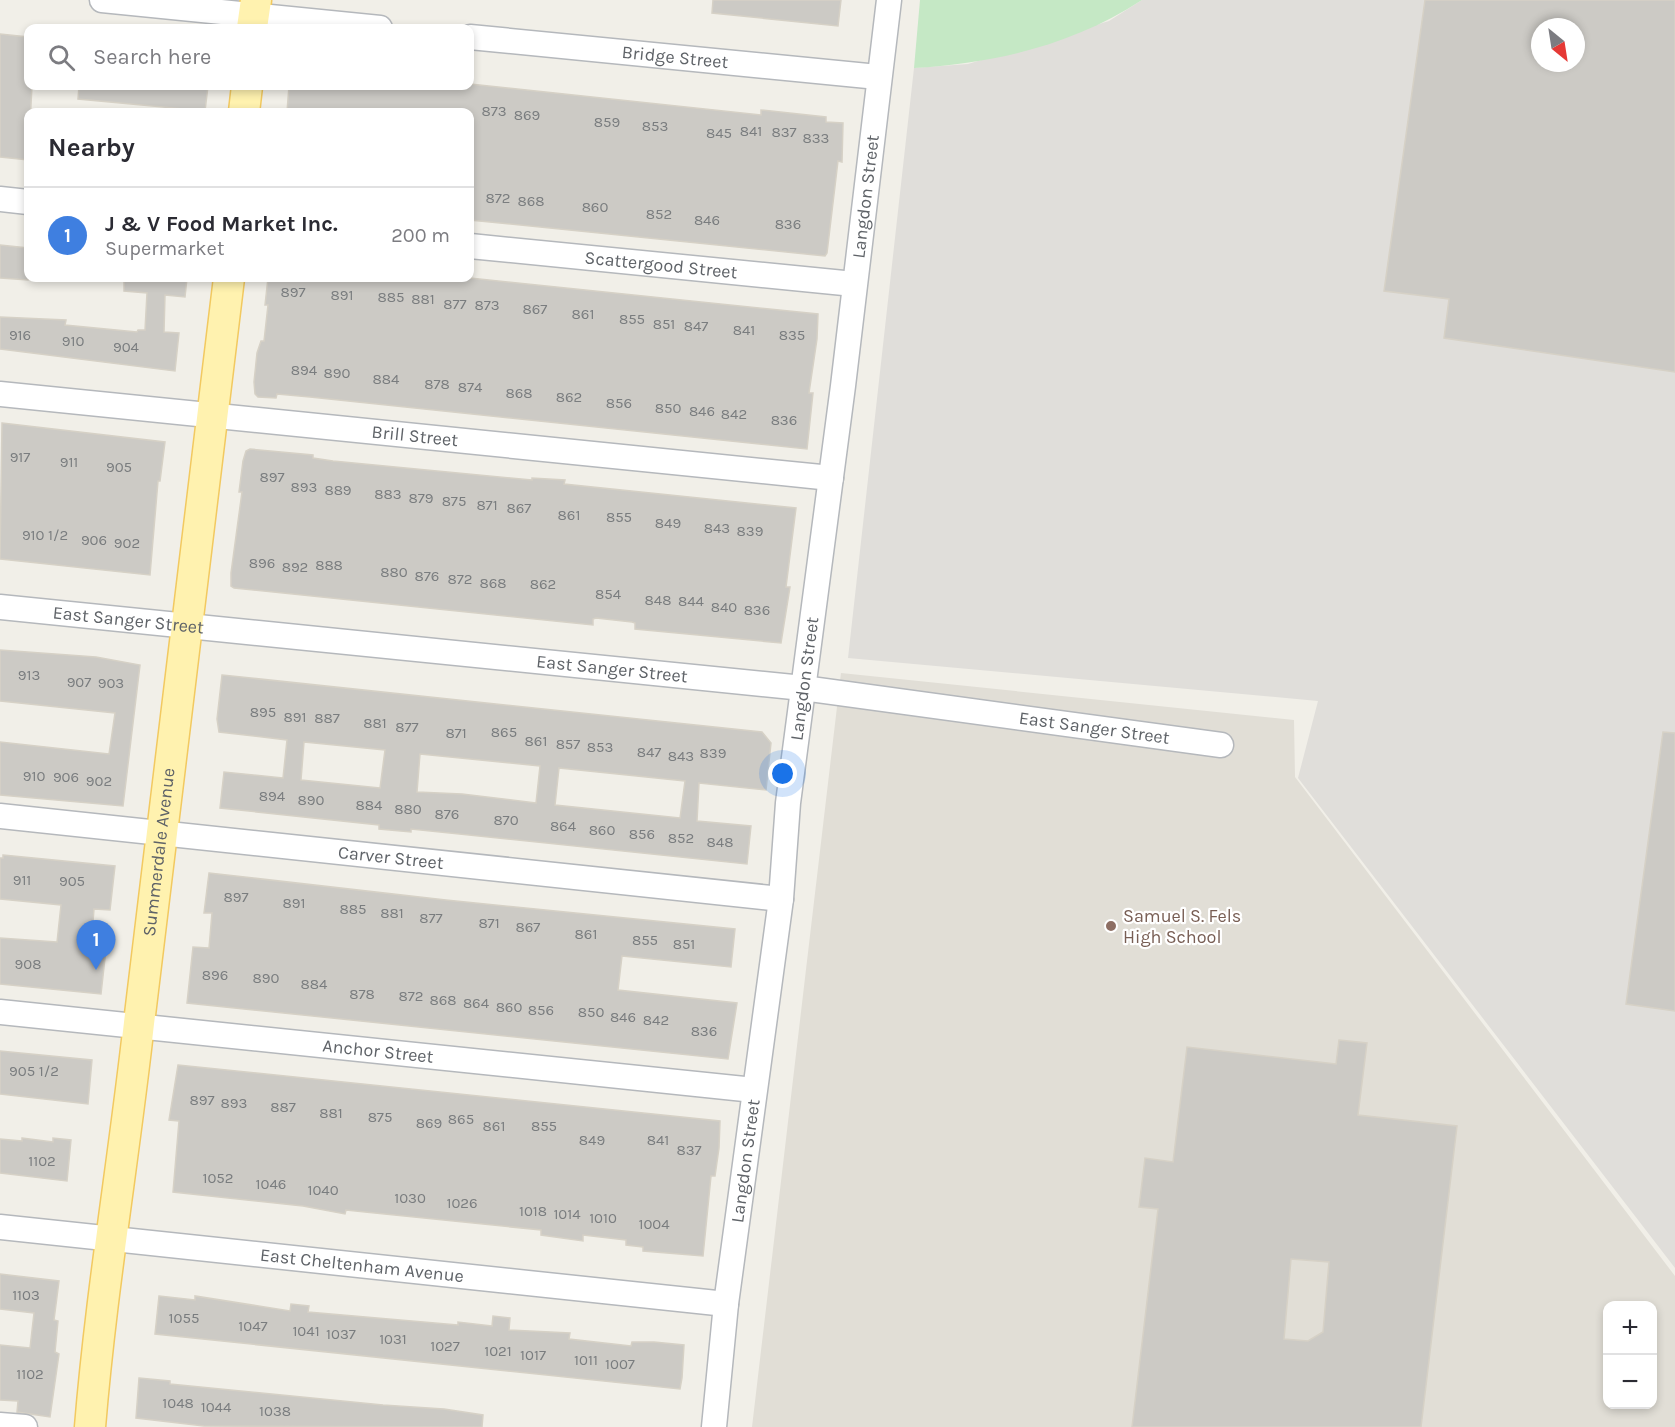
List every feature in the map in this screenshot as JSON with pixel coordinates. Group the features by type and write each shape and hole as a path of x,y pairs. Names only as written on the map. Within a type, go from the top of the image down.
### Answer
{"main road":[{"path":"244,108 247,90"},
{"name":"Summerdale Avenue","path":"90,1427 110,1238 162,832 184,625 229,282"}],"street":[{"path":"102,0 341,24"},
{"name":"Langdon Street","path":"714,1427 726,1304 743,1192 754,1090 780,899 788,803 831,478 889,0"},
{"name":"Bridge Street","path":"474,37 878,76"},
{"path":"0,199 24,202"},
{"name":"Scattergood Street","path":"474,246 854,284"},
{"name":"Brill Street","path":"0,394 831,478"},
{"name":"East Sanger Street","path":"0,607 803,688 1221,745"},
{"name":"Carver Street","path":"0,816 780,899"},
{"name":"Anchor Street","path":"0,1012 754,1090"},
{"name":"East Cheltenham Avenue","path":"0,1227 726,1304"},
{"path":"0,1425 25,1427"}],"shaded area":[{"path":"1142,0 1675,0 1675,1268 1298,778 1318,701 848,658 914,68 968,64 1109,21"},
{"name":"Samuel S. Fels High School","path":"841,673 1294,720 1295,777 1675,1276 1675,1427 752,1427"}],"green space":[{"path":"920,0 1142,0 1089,29 1033,49 975,62 914,68"}],"building":[{"path":"713,0 841,0 838,26 712,13"},
{"path":"1425,0 1675,0 1675,372 1444,338 1449,299 1384,291"},
{"path":"0,34 24,37 24,90 32,90 31,108 24,108 24,160 0,157"},
{"path":"474,84 761,115 761,110 826,117 826,122 843,123 842,162 838,161 827,253 825,256 474,220 474,108 287,108 289,90 474,90"},
{"path":"79,90 208,90 205,108 173,108 78,99"},
{"path":"0,245 24,248 24,280 0,278"},
{"path":"474,278 818,314 817,339 809,393 813,393 807,449 310,397 277,394 276,398 258,397 255,394 254,382 257,353 261,341 264,341 268,305 265,305 268,282 474,282"},
{"path":"124,282 187,282 185,297 165,295 164,332 179,333 175,371 0,349 0,317 66,320 65,325 137,332 145,330 147,293 124,291"},
{"path":"2,423 165,442 160,481 158,481 150,575 0,559"},
{"path":"250,449 313,455 313,458 333,461 532,480 532,478 565,480 564,484 796,508 786,587 790,587 781,643 635,629 635,623 632,622 596,618 593,619 593,625 234,588 231,586 231,573 242,492 239,492 243,461 246,451"},
{"path":"0,650 96,657 140,665 123,806 0,795 0,742 109,754 115,713 0,701"},
{"path":"222,675 762,732 771,743 766,790 699,783 697,821 751,826 747,864 411,829 411,832 379,829 379,825 220,808 224,772 283,778 287,740 219,732 217,719","holes":["304,742 385,750 380,788 301,780","420,754 540,766 536,803 462,794 417,792","559,768 685,781 680,818 555,805"]},
{"path":"1663,732 1675,733 1675,1011 1626,1004"},
{"path":"3,855 115,866 110,910 94,909 91,948 106,949 101,994 0,984 0,938 57,942 61,905 0,899 0,858 3,858"},
{"path":"209,873 735,929 731,967 622,956 618,990 737,1003 728,1059 187,1003 193,947 209,948 212,913 204,913"},
{"path":"1339,1040 1367,1043 1358,1115 1457,1126 1421,1427 1132,1427 1158,1209 1139,1207 1145,1158 1173,1162 1187,1047 1336,1064","holes":["1291,1259 1329,1262 1323,1332 1308,1341 1284,1339"]},
{"path":"0,1051 92,1060 88,1104 0,1094"},
{"path":"178,1065 720,1121 719,1148 715,1176 711,1176 703,1256 643,1251 643,1247 626,1245 626,1240 583,1235 583,1241 541,1235 541,1230 346,1210 345,1214 303,1206 173,1192 179,1121 169,1120"},
{"path":"22,1138 53,1142 53,1138 71,1140 67,1181 0,1173 0,1139 22,1141"},
{"path":"0,1274 59,1281 54,1320 58,1321 55,1352 59,1354 50,1417 17,1412 18,1401 0,1400 0,1345 30,1348 34,1313 0,1309"},
{"path":"159,1296 195,1300 195,1296 290,1311 291,1304 309,1306 308,1312 458,1325 458,1322 492,1326 493,1316 510,1318 509,1330 570,1333 569,1339 631,1346 632,1342 684,1345 682,1378 680,1389 155,1334"},
{"path":"139,1378 170,1381 170,1384 444,1409 483,1415 482,1427 204,1426 136,1418"}],"place":[{"name":"Samuel S. Fels High School","path":"1111,926"},
{"name":"J & V Food Market Inc.","path":"96,970"}]}
